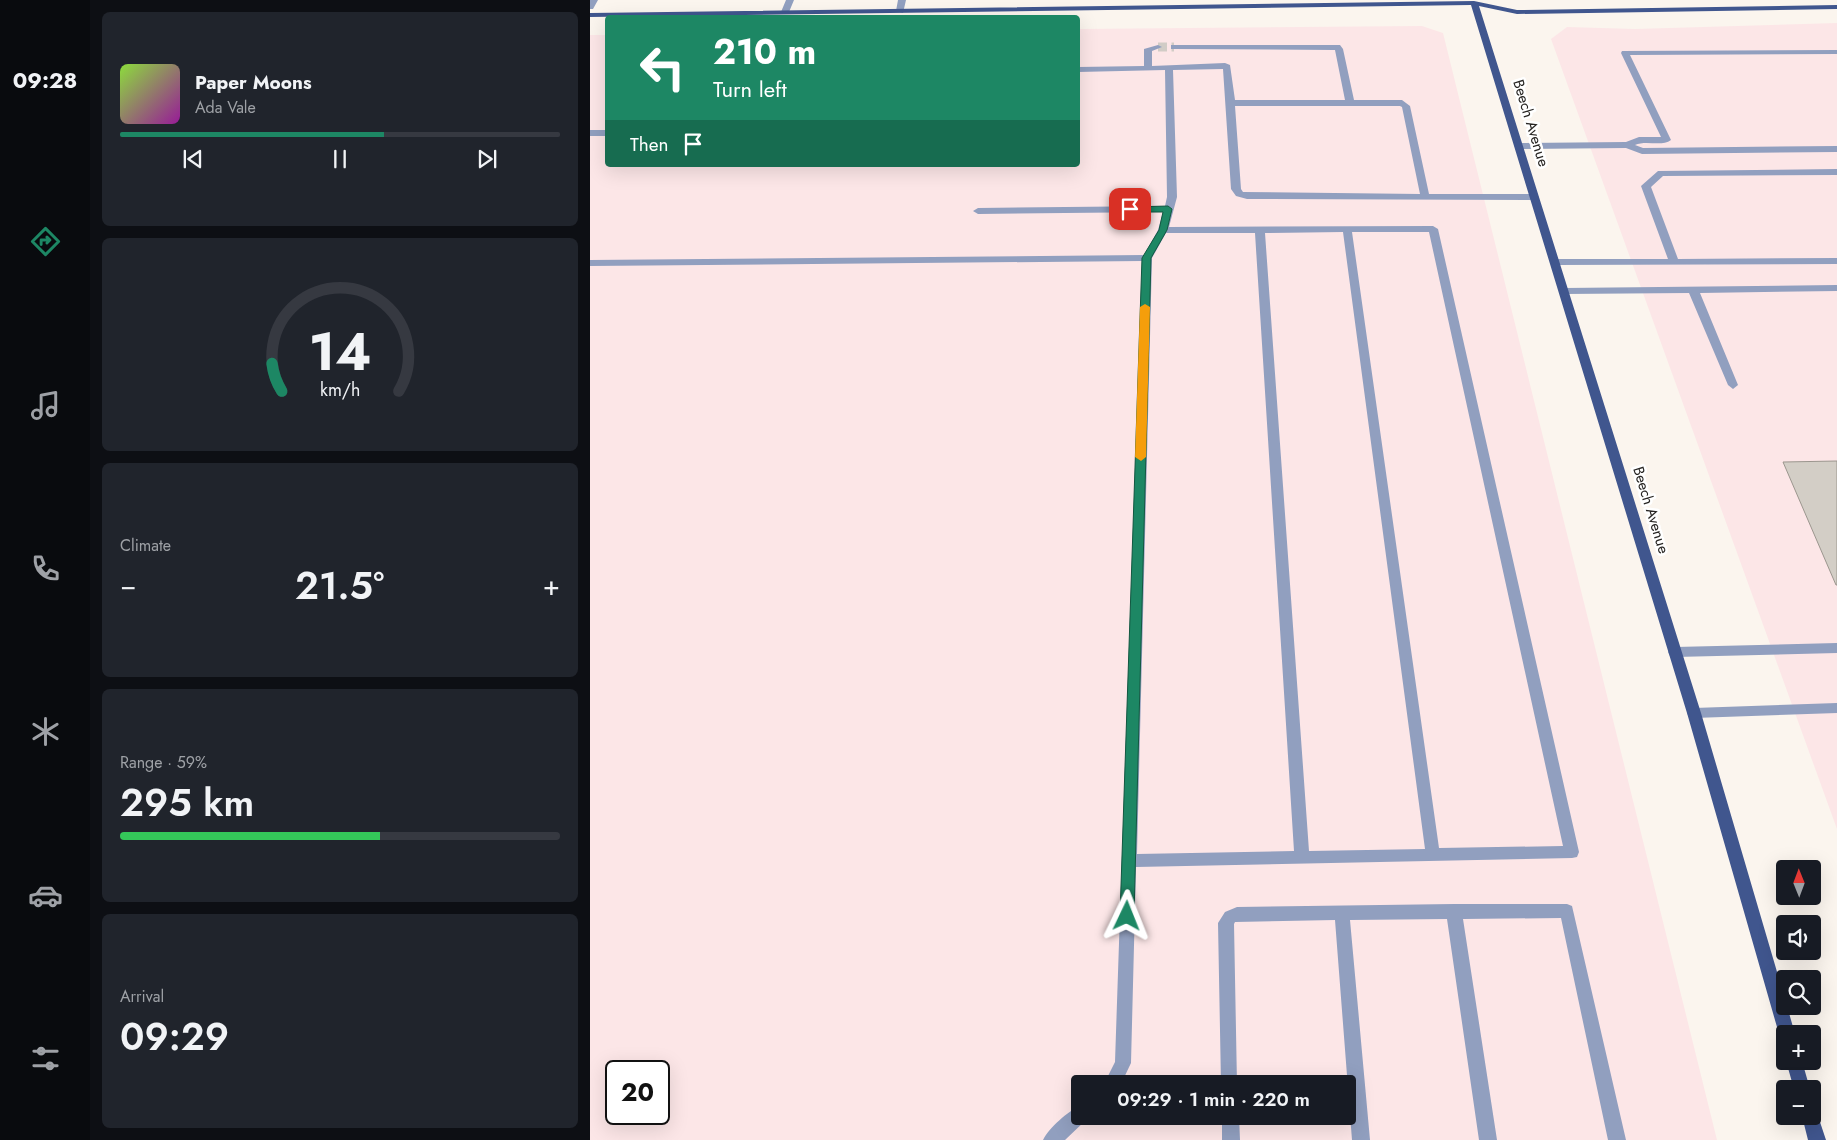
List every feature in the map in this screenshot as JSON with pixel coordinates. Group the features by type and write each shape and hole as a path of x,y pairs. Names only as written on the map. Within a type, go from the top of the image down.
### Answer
{"main road":[{"path":"590,15 1486,0"},
{"path":"1474,1 1517,12 1837,7"},
{"name":"Beech Avenue","path":"1474,1 1694,714 1784,1025"},
{"path":"1813,1125 1817,1140"}],"lane":[{"path":"590,7 594,0"},
{"path":"785,12 790,0"},
{"path":"900,10 902,0"},
{"path":"1174,47 1337,46 1339,48 1350,103"},
{"path":"1148,67 1148,49 1158,47"},
{"path":"1627,145 1638,140 1667,140 1625,53 1837,52"},
{"path":"1080,70 1133,70 1148,67 1227,67 1236,189 1239,194 1248,196 1534,197"},
{"path":"1117,1075 1123,1063 1147,258 1163,230 1172,197 1169,67"},
{"path":"1231,103 1398,102 1406,106 1425,197"},
{"path":"590,133 605,133"},
{"path":"1519,146 1627,145 1642,151 1837,149"},
{"path":"1674,263 1646,186 1660,174 1837,172"},
{"path":"978,211 1168,209"},
{"path":"1346,228 1433,855"},
{"path":"1260,229 1302,858"},
{"path":"1129,861 1572,852 1433,229 1163,230"},
{"path":"590,263 1147,258"},
{"path":"1555,262 1837,261"},
{"path":"1564,291 1837,288"},
{"path":"1692,289 1733,385"},
{"path":"1675,652 1837,648"},
{"path":"1694,714 1837,708"},
{"path":"1454,911 1488,1140"},
{"path":"1229,1075 1226,923 1230,917 1236,914 1567,911 1617,1140"},
{"path":"1342,913 1361,1140"},
{"path":"1052,1140 1071,1122"},
{"path":"1230,1125 1231,1140"}],"shaded area":[{"path":"1837,23 1837,829 1551,39 1567,27 1635,29"},
{"path":"1422,26 1443,33 1717,1140 590,1140 590,35 605,35 605,167 1080,167 1080,29"}],"building":[{"path":"1837,461 1837,585 1836,585 1783,462"}],"tunnel":[{"path":"1158,47 1174,47"}],"slow traffic":[{"path":"1141,457 1145,307"}],"route":[{"path":"1127,916 1147,258 1163,230 1168,209 1130,209"}]}
